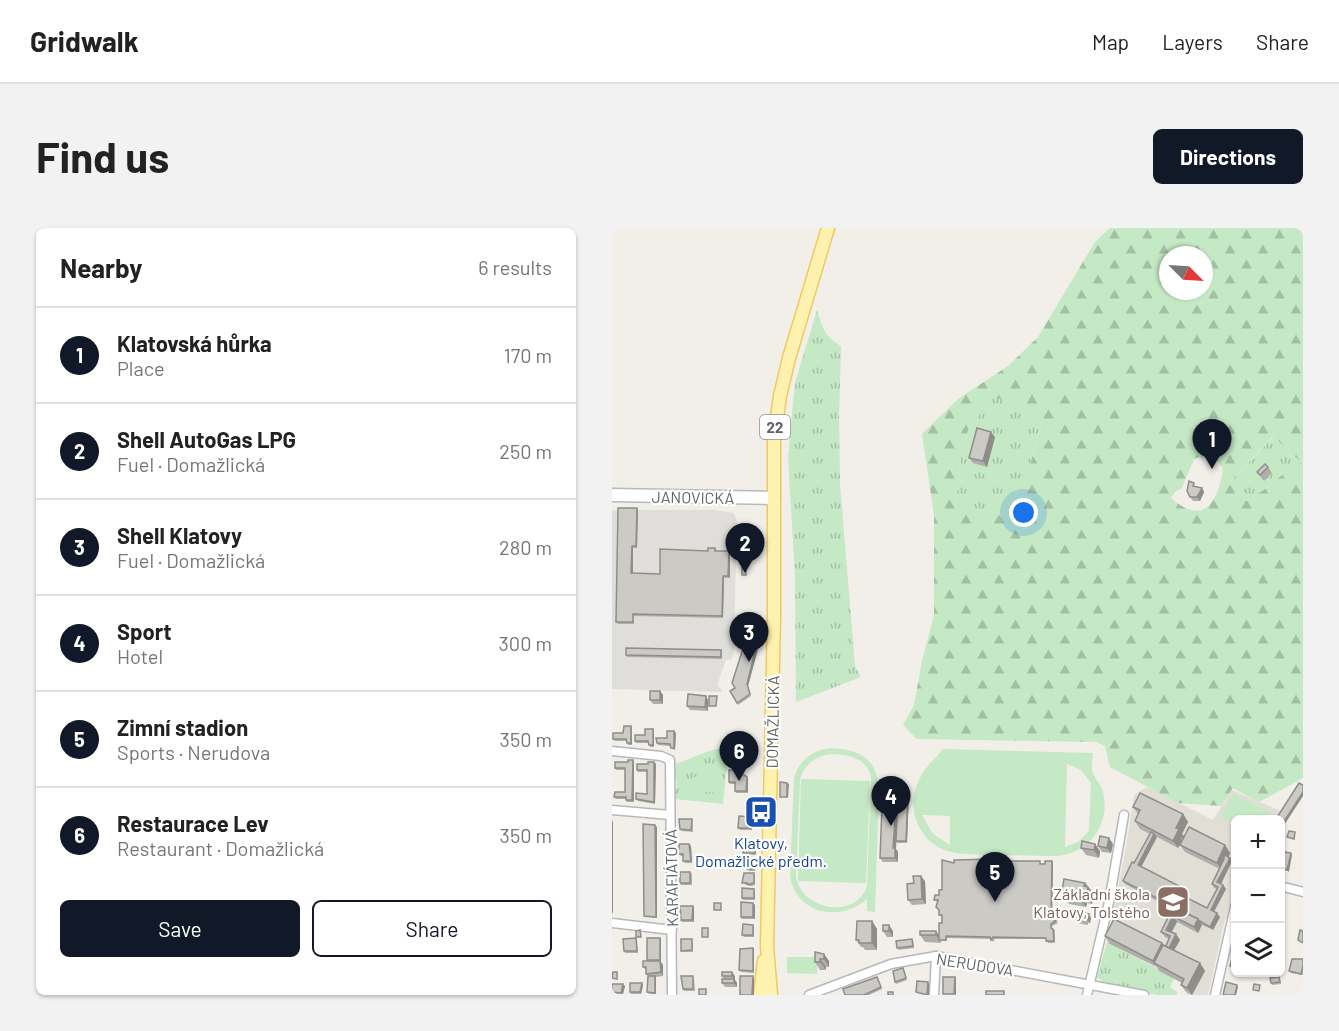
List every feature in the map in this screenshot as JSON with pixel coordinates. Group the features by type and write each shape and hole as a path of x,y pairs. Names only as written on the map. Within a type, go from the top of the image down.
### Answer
{"main road":[{"name":"22","path":"774,498 774,439 780,396 801,314 828,228"},
{"name":"JANOVICKÁ","path":"612,495 774,498"},
{"name":"DOMAŽLICKÁ","path":"771,995 768,946 774,498"},
{"name":"DOMAŽLICKÁ","path":"760,995 768,946"}],"street":[{"name":"KARAFIÁTOVÁ","path":"612,751 661,756 670,760 672,995"},
{"path":"612,810 670,815"},
{"path":"1087,995 1100,944 1124,815"},
{"path":"1285,887 1303,892"},
{"path":"612,923 672,930"},
{"path":"1215,995 1231,923"},
{"path":"934,995 936,956"},
{"name":"NERUDOVA","path":"810,995 891,964 936,956 1144,995"}],"shaded area":[{"path":"612,510 714,510 734,513 750,556 736,557 734,652 732,659 726,660 717,685 722,692 612,689"},
{"name":"Základní škola Klatovy, Tolstého","path":"1147,787 1213,820 1232,790 1281,811 1278,815 1231,815 1231,905 1228,920 1225,919 1208,995 1186,995 1189,988 1182,982 1107,942 1134,795"}],"green space":[{"path":"1110,228 1303,228 1303,778 1259,802 1233,788 1221,806 1178,803 1110,767 1105,746 1096,742 917,739 903,725 914,705 934,615 934,515 922,434 958,399 1008,366 1038,337 1095,242","holes":["993,396 1043,417 1016,517 956,504 961,456 968,430","1273,436 1301,462 1247,501 1231,481","1199,457 1217,461 1223,468 1218,491 1213,500 1201,510 1192,510 1171,498 1182,488 1194,459"]},
{"path":"817,310 825,331 841,346 840,484 855,666 861,677 796,702 795,575 788,458 795,383"},
{"path":"993,395 1043,416 1016,517 956,505 961,456 968,430"},
{"path":"1274,436 1301,462 1247,501 1231,481"},
{"path":"729,746 723,804 675,799 676,764"},
{"path":"824,749 841,749 858,753 870,762 877,777 879,788 875,912 867,911 867,899 844,911 821,911 801,899 794,889 790,876 794,778 803,761","holes":["831,754 856,758 865,765 871,776 867,886 861,897 852,904 841,907 818,904 800,888 796,876 800,779 805,769 815,759"]},
{"path":"943,749 1093,753 1092,771 1102,789 1105,804 1101,825 1096,834 1080,849 1058,856 965,854 940,848 922,832 914,812 913,800 922,774","holes":["1067,764 1081,770 1091,783 1089,831 1078,842 1065,847","922,815 950,816 950,845 933,834"]},
{"path":"693,777 719,779 719,793 692,791"},
{"path":"801,779 870,781 866,883 798,881"},
{"path":"1233,794 1272,813 1271,815 1231,815 1231,822 1221,817"},
{"path":"1107,942 1174,978 1170,987 1177,992 1177,995 1157,995 1107,985 1097,977"},
{"path":"787,957 817,957 817,974 787,973"}],"building":[{"path":"977,428 991,432 983,461 969,458"},
{"path":"1265,464 1268,467 1260,475 1257,472"},
{"path":"1189,481 1194,483 1193,486 1202,488 1197,497 1190,497 1187,491"},
{"path":"618,508 637,508 636,546 632,546 631,573 660,574 660,549 708,551 708,548 715,548 715,551 729,551 728,576 723,576 722,616 633,614 633,622 616,622"},
{"path":"742,567 746,568 746,575 742,575"},
{"path":"748,633 756,647 747,684 750,694 737,703 730,691 735,688 732,683"},
{"path":"626,648 721,650 721,657 626,655"},
{"path":"650,691 660,691 660,700 650,700"},
{"path":"688,694 706,696 705,707 687,706"},
{"path":"709,696 717,696 716,706 709,706"},
{"path":"624,726 631,726 631,743 627,743 626,739 613,739 613,733 623,733"},
{"path":"645,729 653,729 653,745 649,745 648,741 635,741 635,735 645,735"},
{"path":"667,731 674,731 674,748 671,748 670,744 657,743 656,738 667,738"},
{"path":"628,760 633,760 632,800 626,800 626,797 614,797 615,792 625,792 625,768 615,768 615,762 628,762"},
{"path":"648,762 654,762 654,802 636,799 636,793 647,794 647,770 637,770 637,764 648,764"},
{"path":"729,770 741,770 741,773 747,777 746,791 735,791 735,782 729,782"},
{"path":"780,782 787,783 787,797 780,797"},
{"path":"1299,783 1303,785 1303,792 1285,820 1285,815 1279,815"},
{"path":"898,791 908,791 906,841 896,841"},
{"path":"1140,793 1183,814 1173,841 1135,821 1140,810 1133,807"},
{"path":"882,806 896,807 893,848 895,848 895,858 880,858"},
{"path":"739,816 752,817 750,828 738,828"},
{"path":"679,819 692,819 691,830 680,829"},
{"path":"643,824 655,825 656,917 644,916"},
{"path":"1189,827 1225,845 1217,863 1180,845"},
{"path":"1289,831 1295,832 1294,839 1287,837"},
{"path":"1151,832 1154,834 1138,865 1181,887 1177,893 1207,908 1218,887 1212,884 1223,859 1225,855 1230,858 1217,882 1223,885 1211,910 1217,913 1210,927 1123,881"},
{"path":"1100,836 1109,838 1107,848 1098,846"},
{"path":"1082,841 1095,844 1094,850 1081,848"},
{"path":"743,842 755,843 755,853 743,853"},
{"path":"679,844 689,844 691,861 683,861 683,854 679,854"},
{"path":"1285,852 1291,853 1287,870 1285,870"},
{"path":"740,858 748,858 747,863 740,863"},
{"path":"995,859 995,861 1040,861 1040,864 1052,861 1051,919 1056,921 1051,924 1051,928 1054,941 1046,941 1046,938 993,937 991,940 990,937 946,936 946,940 939,940 939,923 942,923 942,915 939,915 936,907 938,900 934,900 935,895 939,895 939,890 942,890 942,860 954,863 954,860"},
{"path":"747,864 754,864 754,869 747,869"},
{"path":"680,872 690,872 690,883 680,883"},
{"path":"744,873 754,873 754,883 742,883"},
{"path":"913,876 921,876 922,899 908,900 907,884 914,883"},
{"path":"1064,879 1085,883 1084,886 1088,887 1087,896 1082,895 1081,900 1064,897 1065,891 1062,890"},
{"path":"742,888 754,889 754,898 742,898"},
{"path":"741,902 753,903 753,917 741,917"},
{"path":"714,903 721,903 721,910 714,910"},
{"path":"680,906 693,906 692,920 681,920"},
{"path":"1173,907 1198,919 1194,927 1173,916 1166,930 1176,934 1169,948 1166,946 1170,936 1161,932"},
{"path":"1076,912 1089,914 1088,920 1075,919"},
{"path":"1114,919 1162,943 1153,961 1105,936"},
{"path":"857,921 872,921 872,943 859,943 859,940 856,940"},
{"path":"743,924 753,925 753,935 742,935"},
{"path":"883,925 889,925 889,931 883,931"},
{"path":"702,928 708,928 708,937 702,937"},
{"path":"640,930 641,937 636,937 636,931"},
{"path":"1300,930 1303,931 1303,943 1298,940"},
{"path":"920,931 936,931 936,935 920,935"},
{"path":"636,938 637,951 624,951 623,939"},
{"path":"647,938 660,938 660,960 647,960"},
{"path":"681,939 692,939 692,950 681,951"},
{"path":"912,939 913,946 897,948 896,941"},
{"path":"1163,945 1200,963 1187,988 1181,985 1184,979 1154,963"},
{"path":"753,948 753,971 739,970 740,949"},
{"path":"815,952 824,954 824,959 815,962"},
{"path":"1292,959 1303,959 1301,974 1289,971"},
{"path":"643,961 660,961 661,972 646,974"},
{"path":"903,968 906,978 895,982 893,971"},
{"path":"613,972 617,972 617,979 612,978"},
{"path":"722,972 732,972 732,976 722,976"},
{"path":"648,976 655,976 655,993 647,992"},
{"path":"681,976 693,976 693,989 683,989"},
{"path":"740,976 753,976 752,995 740,995"},
{"path":"877,977 881,987 864,995 845,995 843,989"},
{"path":"943,977 955,977 954,994 943,994"},
{"path":"1279,977 1280,982 1271,983 1270,978"},
{"path":"722,979 734,979 734,983 722,983"},
{"path":"917,981 928,982 927,995 916,992"},
{"path":"1226,982 1237,985 1235,995 1223,995"},
{"path":"630,983 642,983 640,992 630,992"},
{"path":"612,984 623,984 621,993 612,992"},
{"path":"1254,984 1260,985 1259,991 1253,990"},
{"path":"699,989 706,989 706,995 699,995"},
{"path":"986,991 1004,991 1004,995 986,995"}],"place":[{"name":"Klatovská hůrka","path":"1212,469"},
{"name":"Shell AutoGas LPG","path":"745,573"},
{"name":"Shell Klatovy","path":"749,662"},
{"name":"Restaurace Lev","path":"739,781"},
{"name":"Klatovy, Domažlické předm.","path":"761,812"},
{"name":"Sport","path":"891,826"},
{"name":"Zimní stadion","path":"995,902"},
{"name":"Základní škola Klatovy, Tolstého","path":"1173,902"}]}
